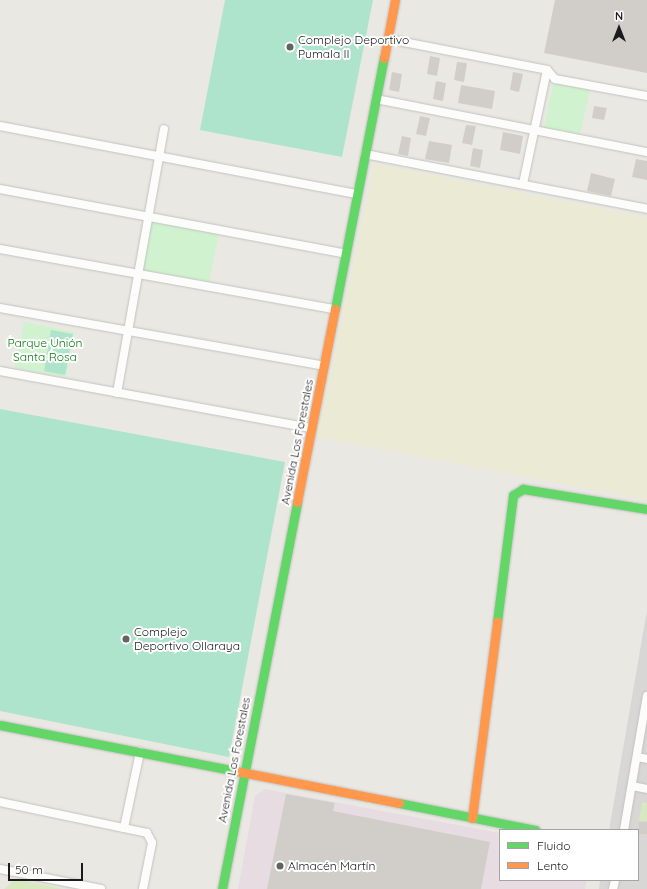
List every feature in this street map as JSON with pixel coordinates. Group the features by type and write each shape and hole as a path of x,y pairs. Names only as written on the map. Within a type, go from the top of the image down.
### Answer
{"street":[{"name":"Avenida Los Forestales","path":"222,889 395,0"},
{"path":"388,39 547,70 555,79 647,96"},
{"path":"523,184 547,70"},
{"path":"376,99 647,152"},
{"path":"0,126 358,194"},
{"path":"117,392 164,129"},
{"path":"365,154 647,209"},
{"path":"0,189 346,254"},
{"path":"0,249 335,309"},
{"path":"0,308 324,366"},
{"path":"0,371 312,428"},
{"path":"472,818 513,495 523,489 647,509"},
{"path":"624,829 647,696"},
{"path":"0,725 530,829"},
{"path":"124,828 140,752"},
{"path":"637,757 647,759"},
{"path":"632,786 647,789"},
{"path":"0,802 124,828 152,837 143,889"},
{"path":"0,869 101,889"}],"shaded area":[{"path":"647,610 647,889 599,889 600,881 639,881 639,829 609,829"},
{"name":"Almacén Martín","path":"265,789 499,833 499,881 587,881 585,889 238,889 255,796"}],"green space":[{"name":"Complejo Deportivo Pumala II","path":"225,0 373,0 342,157 200,130"},
{"path":"553,83 590,90 580,135 544,128"},
{"path":"374,163 647,218 647,500 317,437"},
{"path":"151,221 219,233 209,282 142,270"},
{"name":"Parque Unión Santa Rosa","path":"24,322 74,332 66,377 15,368"},
{"path":"51,330 73,334 65,375 44,371"},
{"name":"Complejo Deportivo Ollaraya","path":"0,409 285,462 229,757 0,711"},
{"path":"642,802 647,803 647,821 639,821"},
{"path":"15,879 63,889 4,889"}],"building":[{"path":"555,0 647,0 647,73 544,53"},
{"path":"430,56 440,58 437,76 427,74"},
{"path":"457,62 467,63 464,82 454,80"},
{"path":"392,72 402,74 399,92 389,90"},
{"path":"513,72 523,74 519,92 510,90"},
{"path":"436,81 446,83 443,101 433,99"},
{"path":"461,85 495,91 492,109 458,103"},
{"path":"594,106 607,108 604,120 592,118"},
{"path":"420,116 430,118 426,136 416,134"},
{"path":"466,125 476,126 472,145 462,143"},
{"path":"503,132 523,136 520,154 500,150"},
{"path":"402,136 411,138 408,156 398,154"},
{"path":"429,141 452,145 449,163 425,159"},
{"path":"473,148 483,150 480,168 470,166"},
{"path":"636,159 647,161 647,180 632,177"},
{"path":"591,173 615,179 611,196 587,191"},
{"name":"Almacén Martín","path":"286,794 335,803 333,811 490,842 481,889 267,889"},
{"path":"639,822 647,822 647,834 639,834"}],"traffic: fast":[{"path":"335,309 384,58"},
{"path":"497,622 513,495 523,489 647,509"},
{"path":"222,889 297,502"},
{"path":"0,725 236,771"},
{"path":"399,803 530,829"}],"traffic: slow":[{"path":"384,58 395,0"},
{"path":"297,502 335,309"},
{"path":"472,818 497,622"},
{"path":"236,771 399,803"}],"place":[{"name":"Complejo Deportivo Pumala II","path":"290,47"},
{"name":"Complejo Deportivo Ollaraya","path":"126,639"},
{"name":"Almacén Martín","path":"280,866"}]}
